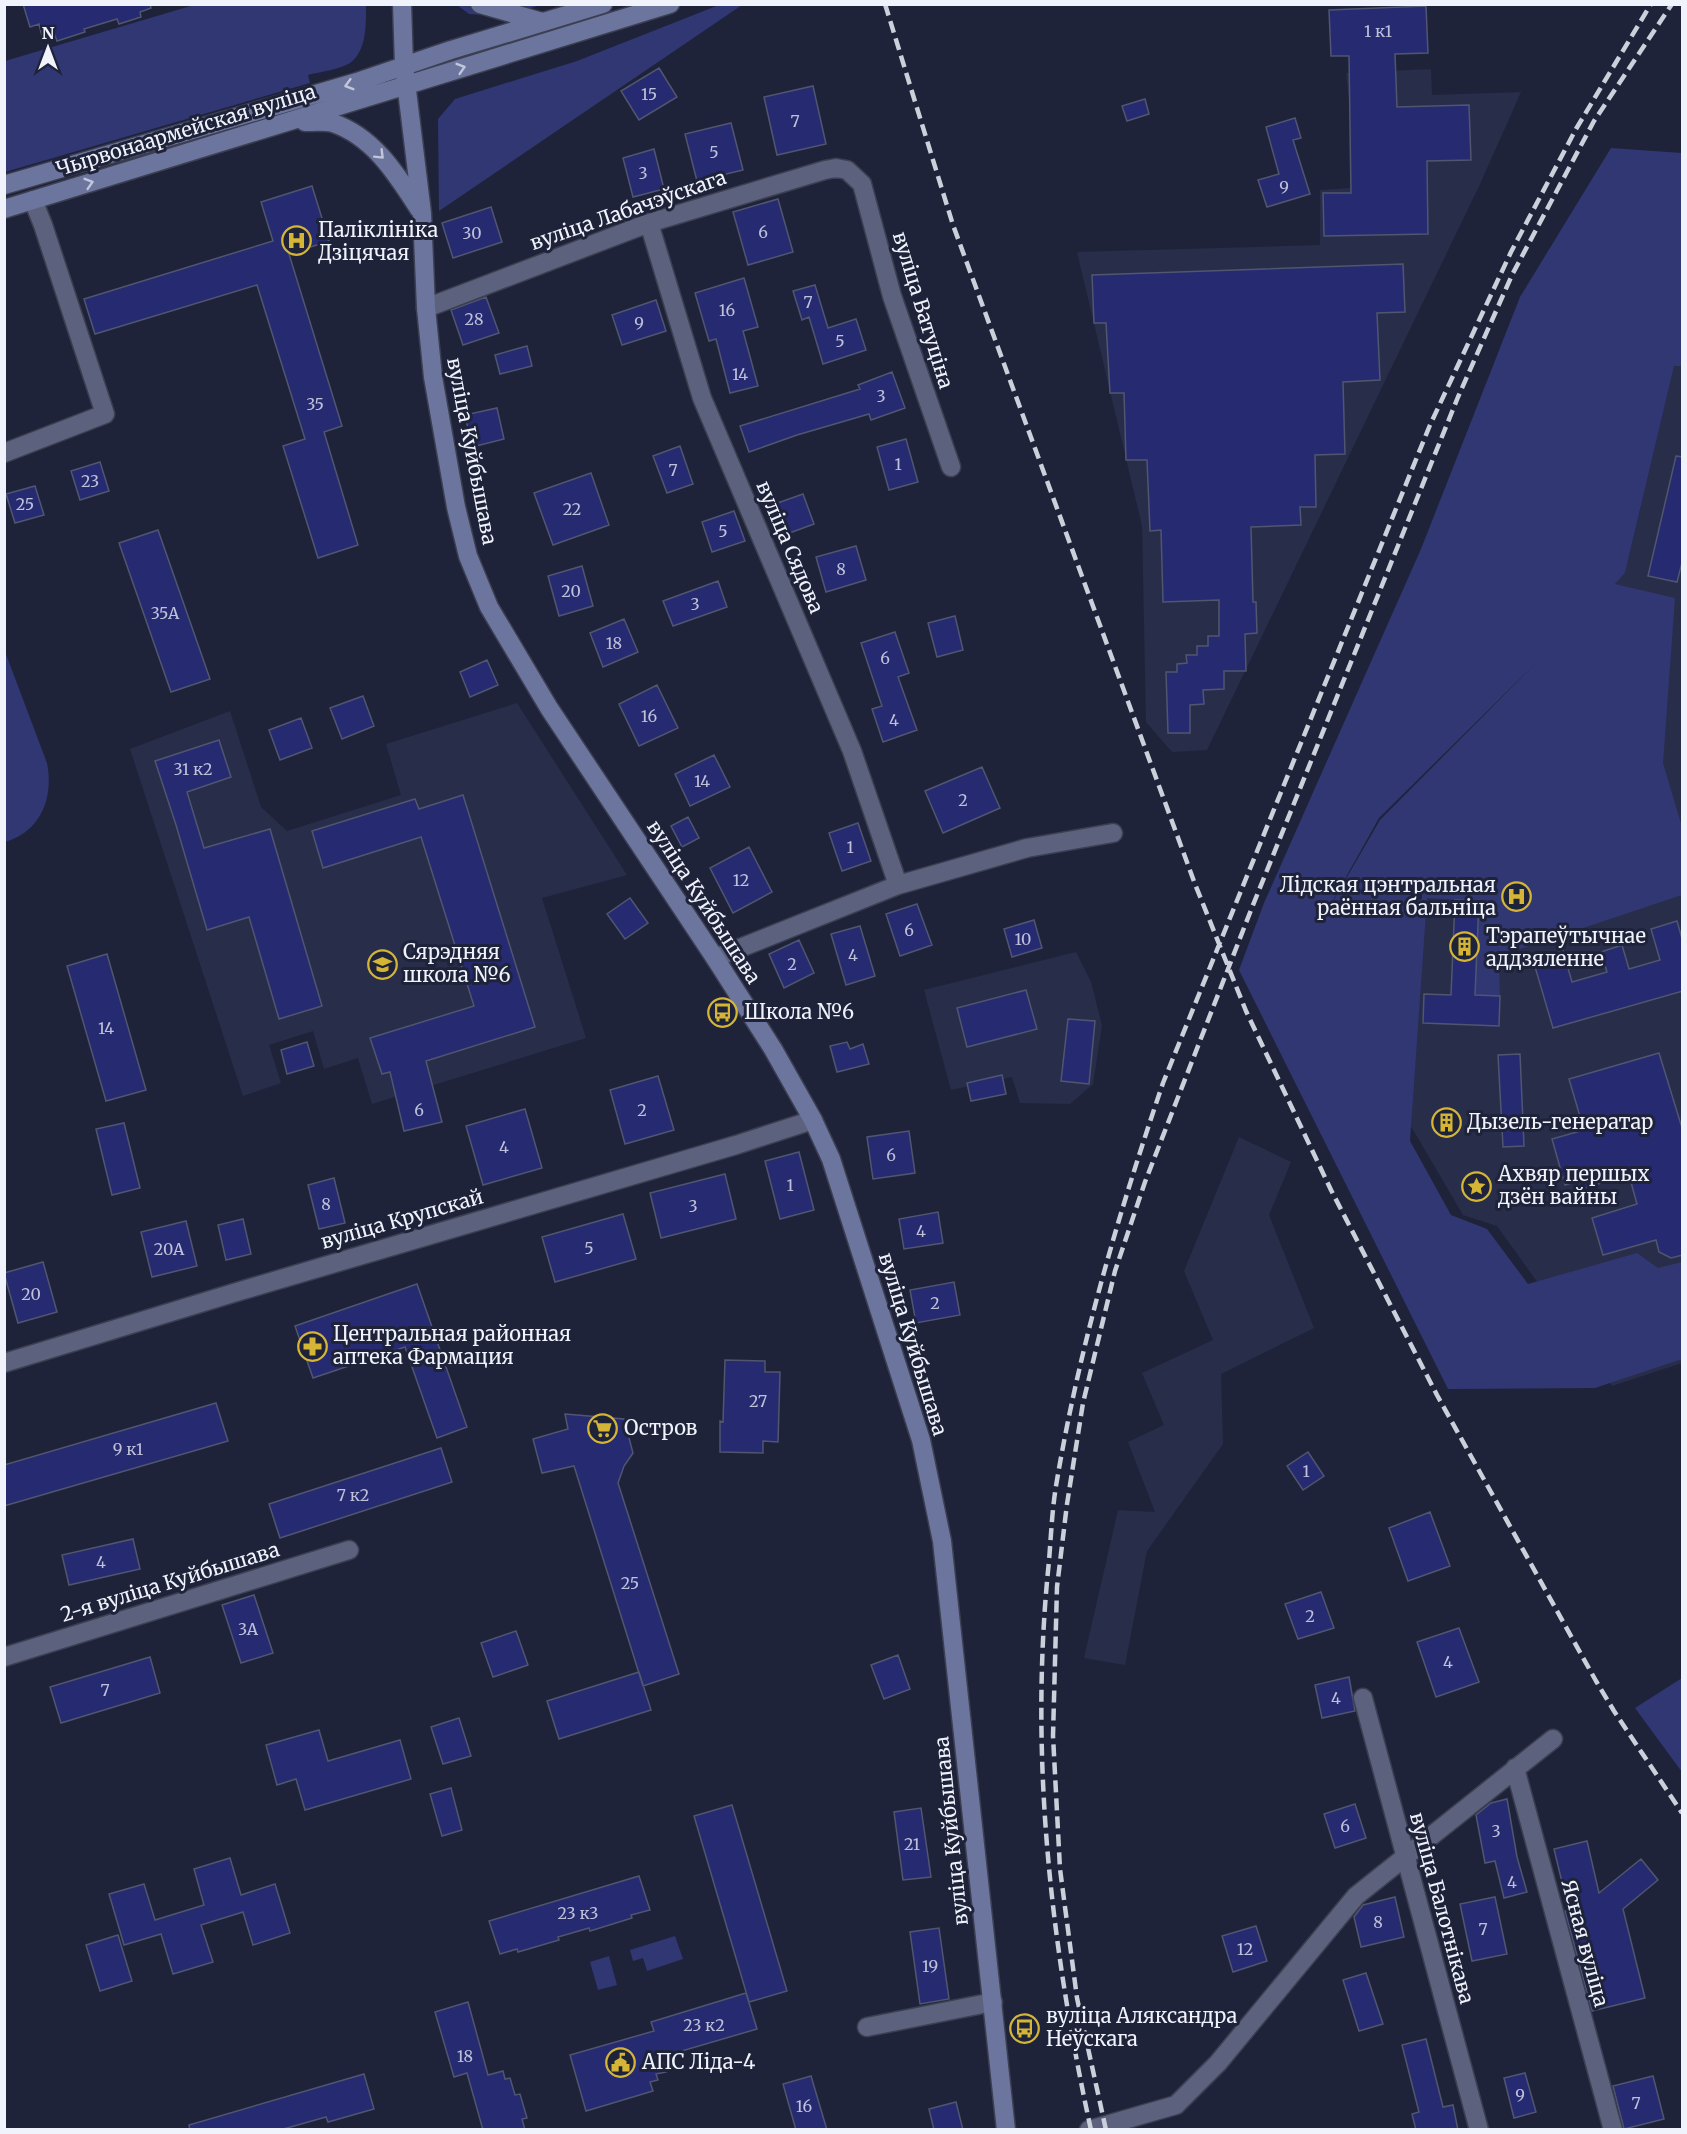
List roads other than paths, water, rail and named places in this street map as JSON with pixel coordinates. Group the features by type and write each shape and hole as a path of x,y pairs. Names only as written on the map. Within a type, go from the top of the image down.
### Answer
{"main road":[{"name":"вуліца Куйбышава","path":"402,4 404,66 422,213 426,308 433,378 456,507 468,556 489,607 549,708 715,958 813,1120 831,1159 921,1440 942,1541 1006,2130"},
{"path":"480,4 544,22"},
{"name":"Чырвонаармейская вуліца","path":"4,185 357,82 603,4"},
{"name":"Чырвонаармейская вуліца","path":"4,209 670,4"},
{"path":"290,122 332,123 372,147 392,167 422,213"}],"street":[{"name":"вуліца Лабачэўскага","path":"426,308 649,223 825,170 847,170"},
{"name":"вуліца Ватуціна","path":"847,170 862,184 892,296 951,467"},
{"path":"4,453 105,414 33,200"},
{"name":"вуліца Сядова","path":"649,223 702,398 852,751 898,885"},
{"path":"715,958 898,885 1027,848 1113,833"},
{"name":"вуліца Крупскай","path":"4,1363 813,1120"},
{"name":"2-я вуліца Куйбышава","path":"4,1656 350,1550"},
{"name":"вуліца Балотнікава","path":"1363,1698 1479,2130"},
{"path":"1089,2130 1176,2105 1218,2063 1356,1896 1553,1739"},
{"name":"Ясная вуліца","path":"1515,1768 1612,2130"},
{"path":"867,2027 993,2002"}],"railway":[{"path":"885,4 953,225 1195,884 1246,1011 1331,1190 1437,1395 1596,1681 1682,1813"},
{"path":"1091,2130 1064,1989 1054,1918 1047,1847 1041,1704 1043,1633 1055,1495 1076,1383 1101,1282 1163,1083 1430,425 1511,252 1576,129 1651,4"},
{"path":"1106,2130 1077,1998 1060,1869 1053,1736 1057,1587 1067,1504 1083,1403 1115,1271 1145,1182 1251,910 1458,397 1512,275 1594,121 1672,4"}],"place":[{"name":"Паліклініка Дзіцячая","path":"297,241"},
{"name":"Лідская цэнтральная раённая бальніца","path":"1517,896"},
{"name":"Тэрапеўтычнае аддзяленне","path":"1465,947"},
{"name":"Сярэдняя школа №6","path":"382,964"},
{"name":"Школа №6","path":"723,1012"},
{"name":"Дызель-генератар","path":"1446,1122"},
{"name":"Ахвяр першых дзён вайны","path":"1477,1186"},
{"name":"Центральная районная аптека Фармация","path":"312,1346"},
{"name":"Остров","path":"603,1428"},
{"name":"вуліца Аляксандра Неўскага","path":"1025,2028"},
{"name":"АПС Ліда-4","path":"621,2062"}]}
